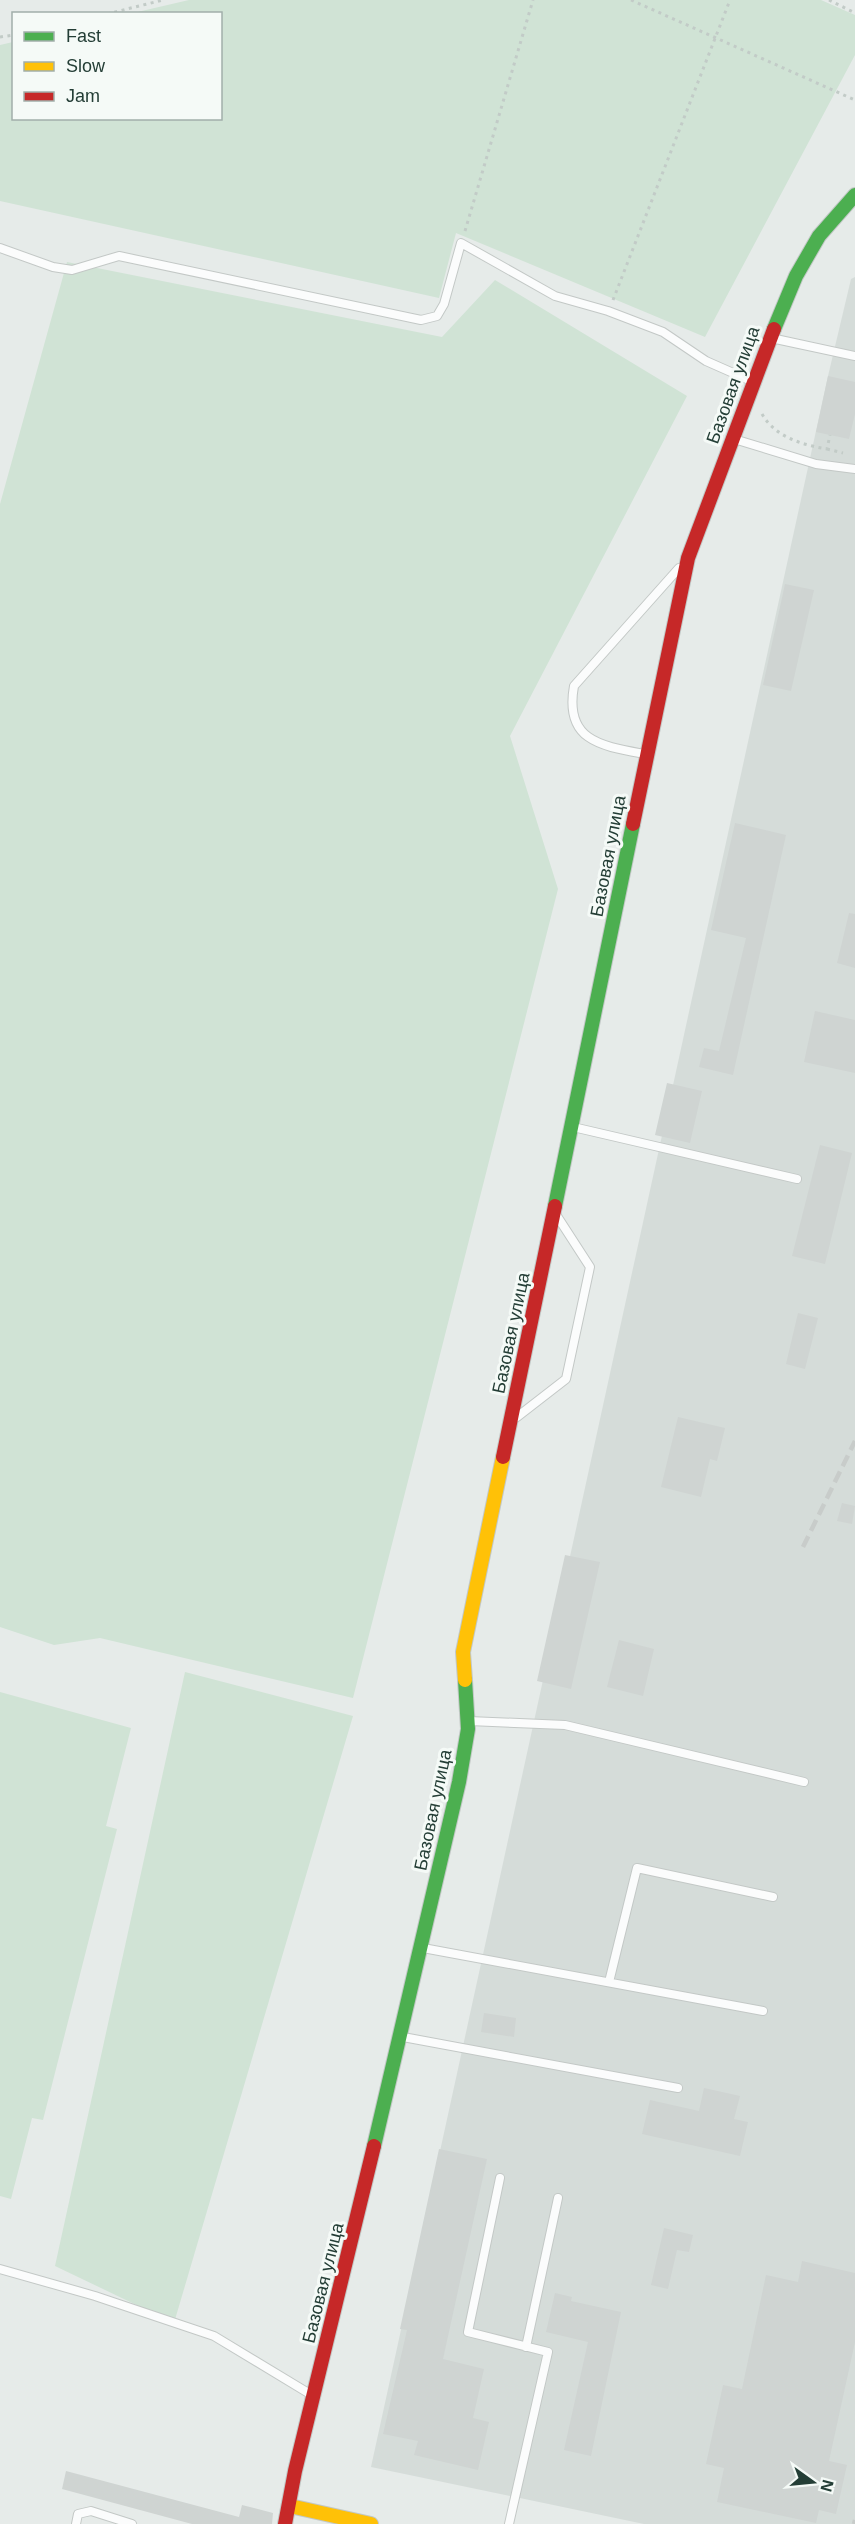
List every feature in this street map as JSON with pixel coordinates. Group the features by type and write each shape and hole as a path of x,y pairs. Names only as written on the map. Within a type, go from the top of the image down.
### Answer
{"street":[{"name":"Базовая улица","path":"285,2524 295,2471 401,2037 459,1782 467,1721 463,1652 688,558 751,385 796,276 819,236 855,195"},
{"path":"290,2506 370,2524"}],"lane":[{"path":"0,248 53,267 72,270 119,256 422,320 437,316 444,304 461,243 555,296 608,311 663,332 706,361 751,385"},
{"path":"770,338 855,356"},
{"path":"732,439 816,464 855,469"},
{"path":"647,755 603,746 577,728 570,705 574,686 688,558"},
{"path":"572,1126 797,1179"},
{"path":"511,1422 566,1379 590,1267 554,1212"},
{"path":"467,1721 565,1725 804,1782"},
{"path":"609,1982 637,1868 773,1897"},
{"path":"422,1948 763,2011"},
{"path":"401,2037 678,2088"},
{"path":"500,2178 468,2332 548,2352 509,2524"},
{"path":"526,2347 558,2198"},
{"path":"0,2269 95,2296 214,2336 314,2396"},
{"path":"76,2524 78,2514 92,2511 132,2524"}],"path":[{"path":"114,12 163,0"},
{"path":"461,243 533,0"},
{"path":"631,0 855,100"},
{"path":"608,311 730,0"},
{"path":"829,0 855,13"},
{"path":"751,385 763,417 778,432 792,440 845,453"},
{"path":"827,449 830,435"}],"shaded area":[{"path":"855,277 855,2524 644,2524 371,2467 828,376 851,279"}],"green space":[{"path":"189,0 821,0 855,15 855,55 705,337 456,233 439,298 0,201 0,45 12,42 12,120 222,120 222,12 137,12"},
{"path":"67,262 442,337 495,280 687,396 510,736 558,889 353,1698 100,1638 54,1645 0,1627 0,504"},
{"path":"185,1672 353,1716 174,2323 55,2266"},
{"path":"0,1692 131,1728 106,1826 117,1829 43,2120 32,2118 11,2199 0,2196"}],"building":[{"path":"828,376 855,382 855,414 849,439 816,432"},
{"path":"785,584 814,590 791,691 763,685"},
{"path":"735,823 786,835 733,1075 699,1067 704,1048 719,1051 746,938 711,930"},
{"path":"849,913 855,914 855,968 837,963"},
{"path":"815,1011 855,1020 855,1073 804,1062"},
{"path":"667,1083 702,1091 690,1143 655,1135"},
{"path":"820,1145 852,1153 825,1264 792,1256"},
{"path":"798,1313 818,1318 805,1369 786,1364"},
{"path":"678,1417 725,1428 717,1461 710,1459 701,1497 661,1487"},
{"path":"842,1503 855,1506 852,1524 837,1521"},
{"path":"565,1555 600,1562 571,1689 537,1681"},
{"path":"619,1640 654,1649 643,1696 607,1687"},
{"path":"484,2013 516,2018 514,2037 481,2032"},
{"path":"704,2088 740,2096 734,2119 748,2122 740,2156 642,2134 650,2100 699,2111"},
{"path":"439,2149 487,2159 443,2359 484,2369 473,2418 489,2422 478,2470 414,2455 418,2441 383,2434 407,2330 400,2329"},
{"path":"664,2228 693,2235 689,2252 677,2250 668,2289 651,2285"},
{"path":"802,2261 855,2273 855,2342 829,2461 847,2465 836,2514 819,2510 816,2523 717,2502 724,2468 706,2464 723,2385 742,2389 766,2275 798,2282"},
{"path":"555,2293 572,2297 571,2301 621,2312 591,2456 564,2450 588,2342 546,2332"},
{"path":"66,2471 239,2517 242,2505 273,2513 272,2524 192,2524 62,2489"}],"railway":[{"path":"803,1547 855,1441"},
{"path":"854,2524 855,2520"}],"traffic: fast":[{"path":"774,329 796,276 819,236 855,195"},
{"path":"555,1206 633,824"},
{"path":"374,2146 459,1782 468,1729 465,1680"}],"traffic: slow":[{"path":"465,1680 463,1652 503,1457"},
{"path":"290,2506 371,2524"}],"traffic: jam":[{"path":"633,824 688,558 774,329"},
{"path":"503,1457 555,1206"},
{"path":"285,2524 295,2471 374,2146"}]}
